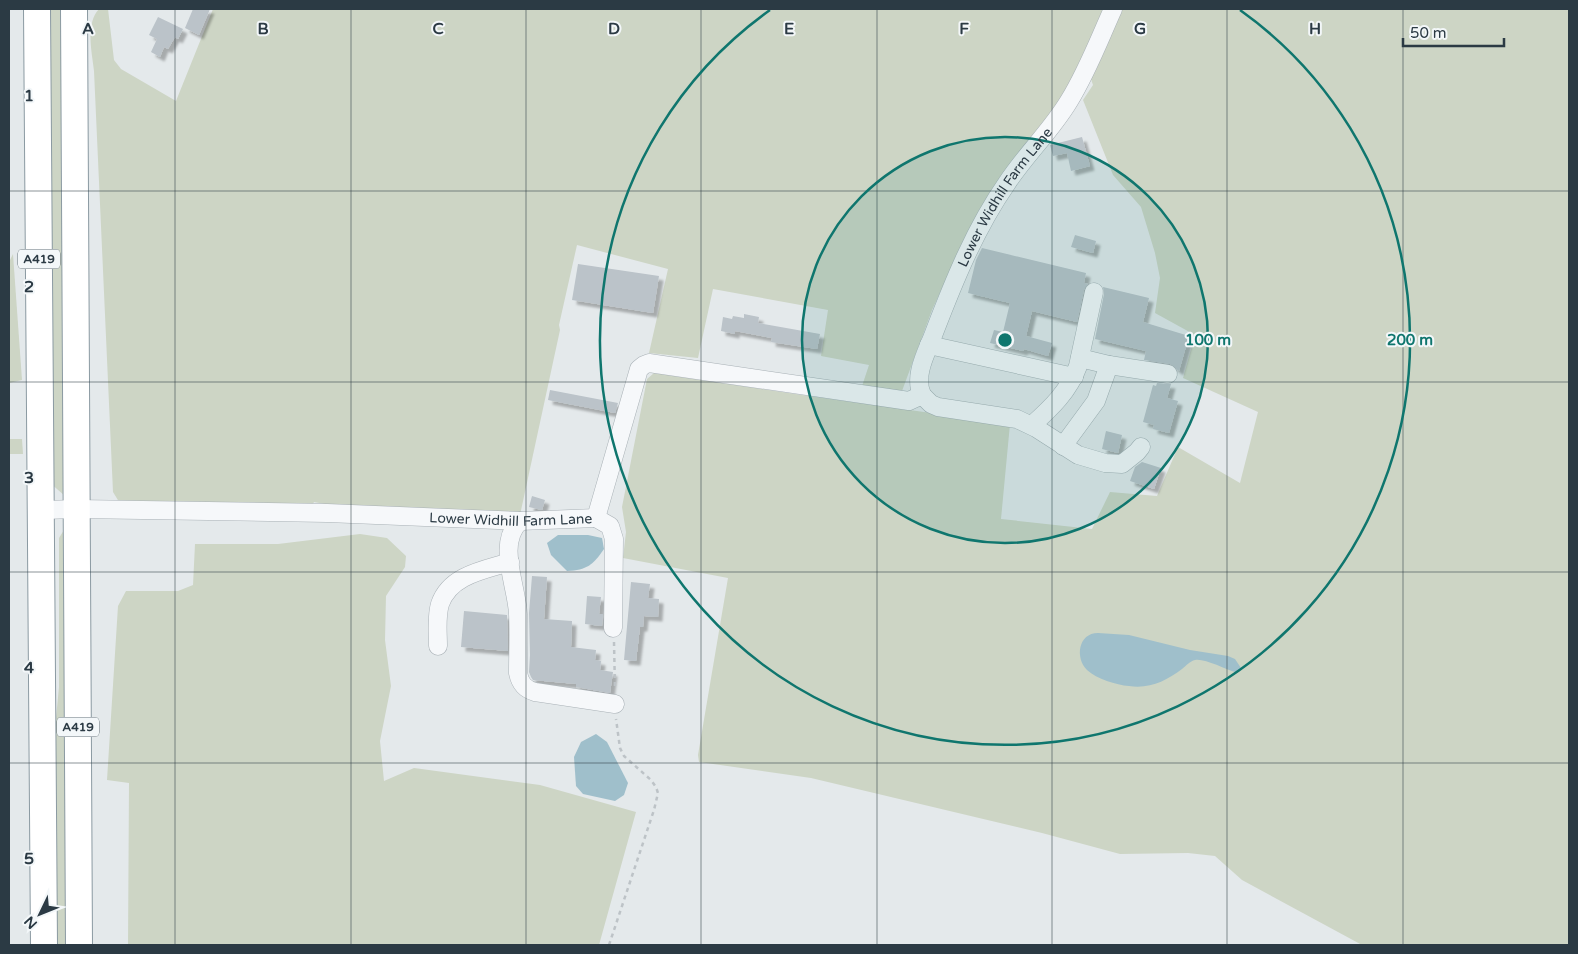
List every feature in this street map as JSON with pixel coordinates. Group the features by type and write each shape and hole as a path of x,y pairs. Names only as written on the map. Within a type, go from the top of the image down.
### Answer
{"highway":[{"name":"A419","path":"37,9 44,945"},
{"name":"A419","path":"74,9 79,945"}],"lane":[{"name":"Lower Widhill Farm Lane","path":"42,510 327,513 520,521 596,518 629,398 639,369 644,364 667,365 909,401 922,395 919,383 920,369 967,252 991,207 1023,159 1059,117 1070,100 1083,77 1113,9"},
{"path":"1032,425 1059,399 1074,377 1094,292"},
{"path":"929,345 1074,377"},
{"path":"1080,358 1109,365 1168,374"},
{"path":"1063,446 1096,401 1109,365"},
{"path":"922,395 931,404 938,407 1006,416 1032,425 1063,446 1091,460 1116,464 1127,461 1141,447"},
{"path":"596,518 610,526 614,539 613,628"},
{"path":"520,521 510,534 510,562 518,613 518,673 520,682 529,691 615,704"},
{"path":"438,646 440,605 449,588 466,576 510,562"}],"path":[{"path":"610,945 658,793 651,780 624,756 617,740 613,628"}],"green space":[{"path":"46,9 65,9 65,496 49,482"},
{"path":"99,9 108,9 114,60 121,69 176,101 213,9 1107,9 1076,82 960,249 932,310 902,391 862,386 869,365 821,356 828,310 713,289 698,358 649,353 668,269 577,245 520,515 335,506 314,502 308,513 124,510 113,492 94,71 90,38 92,22"},
{"path":"1118,9 1569,9 1569,945 1362,945 1242,880 1215,856 1188,853 1120,854 1042,833 811,778 699,762 698,755 728,578 623,558 626,532 622,507 647,379 654,373 1010,424 1001,519 1092,529 1110,492 1157,496 1178,447 1240,483 1258,412 1183,378 1195,335 1155,313 1160,278 1155,253 1141,207 1113,175 1083,100 1093,85 1090,76"},
{"path":"13,254 22,380 9,383 9,262"},
{"path":"9,439 22,439 23,454 9,454"},
{"path":"64,530 71,945 54,945 53,749 59,687 59,538"},
{"path":"360,534 387,538 406,556 405,567 386,596 385,640 391,686 380,741 384,781 414,768 540,785 636,812 599,945 128,945 129,783 107,780 118,606 126,591 178,591 193,585 195,544 278,544"}],"water":[{"path":"558,535 588,535 602,538 604,549 589,566 567,571 551,555 547,543"},
{"path":"1098,633 1129,635 1190,650 1228,656 1235,659 1241,668 1235,672 1209,662 1195,660 1170,677 1151,685 1137,687 1118,684 1101,679 1083,665 1080,647 1086,637"},
{"path":"596,734 607,742 628,783 624,795 615,801 583,794 576,786 574,757 581,742"}],"building":[{"path":"193,9 210,9 199,35 185,28"},
{"path":"158,17 183,29 178,39 175,37 168,49 164,47 160,57 151,52 157,39 149,35"},
{"path":"1082,137 1090,166 1071,171 1067,153 1053,156 1050,145"},
{"path":"1075,235 1096,241 1093,253 1071,247"},
{"path":"982,248 1086,273 1084,283 1088,284 1084,290 1077,322 1032,311 1026,336 1052,343 1048,356 1024,349 1023,351 990,343 994,330 1003,332 1010,303 968,293 976,260"},
{"path":"578,264 659,276 653,313 572,300"},
{"path":"1103,287 1149,298 1143,322 1189,336 1179,371 1170,364 1144,360 1146,351 1095,339 1104,294"},
{"path":"744,314 759,317 758,323 820,334 817,349 771,342 772,338 735,331 735,334 721,331 723,317 732,319 733,316 744,318"},
{"path":"1157,383 1171,384 1167,398 1178,401 1169,433 1153,429 1154,425 1143,422 1153,385 1156,386"},
{"path":"550,390 618,403 615,413 548,400"},
{"path":"1106,431 1122,435 1118,453 1102,449"},
{"path":"1142,462 1161,468 1154,489 1130,481 1135,467"},
{"path":"532,496 545,500 542,510 529,507"},
{"path":"532,576 547,577 544,619 572,621 571,647 596,650 595,660 601,661 600,670 613,672 610,693 576,687 576,684 533,680 531,677 529,672 529,613"},
{"path":"631,582 650,584 648,598 659,599 658,617 644,616 643,627 640,627 636,661 624,660"},
{"path":"587,596 601,597 599,614 603,614 602,626 585,624"},
{"path":"464,611 507,615 508,651 461,647"}]}
